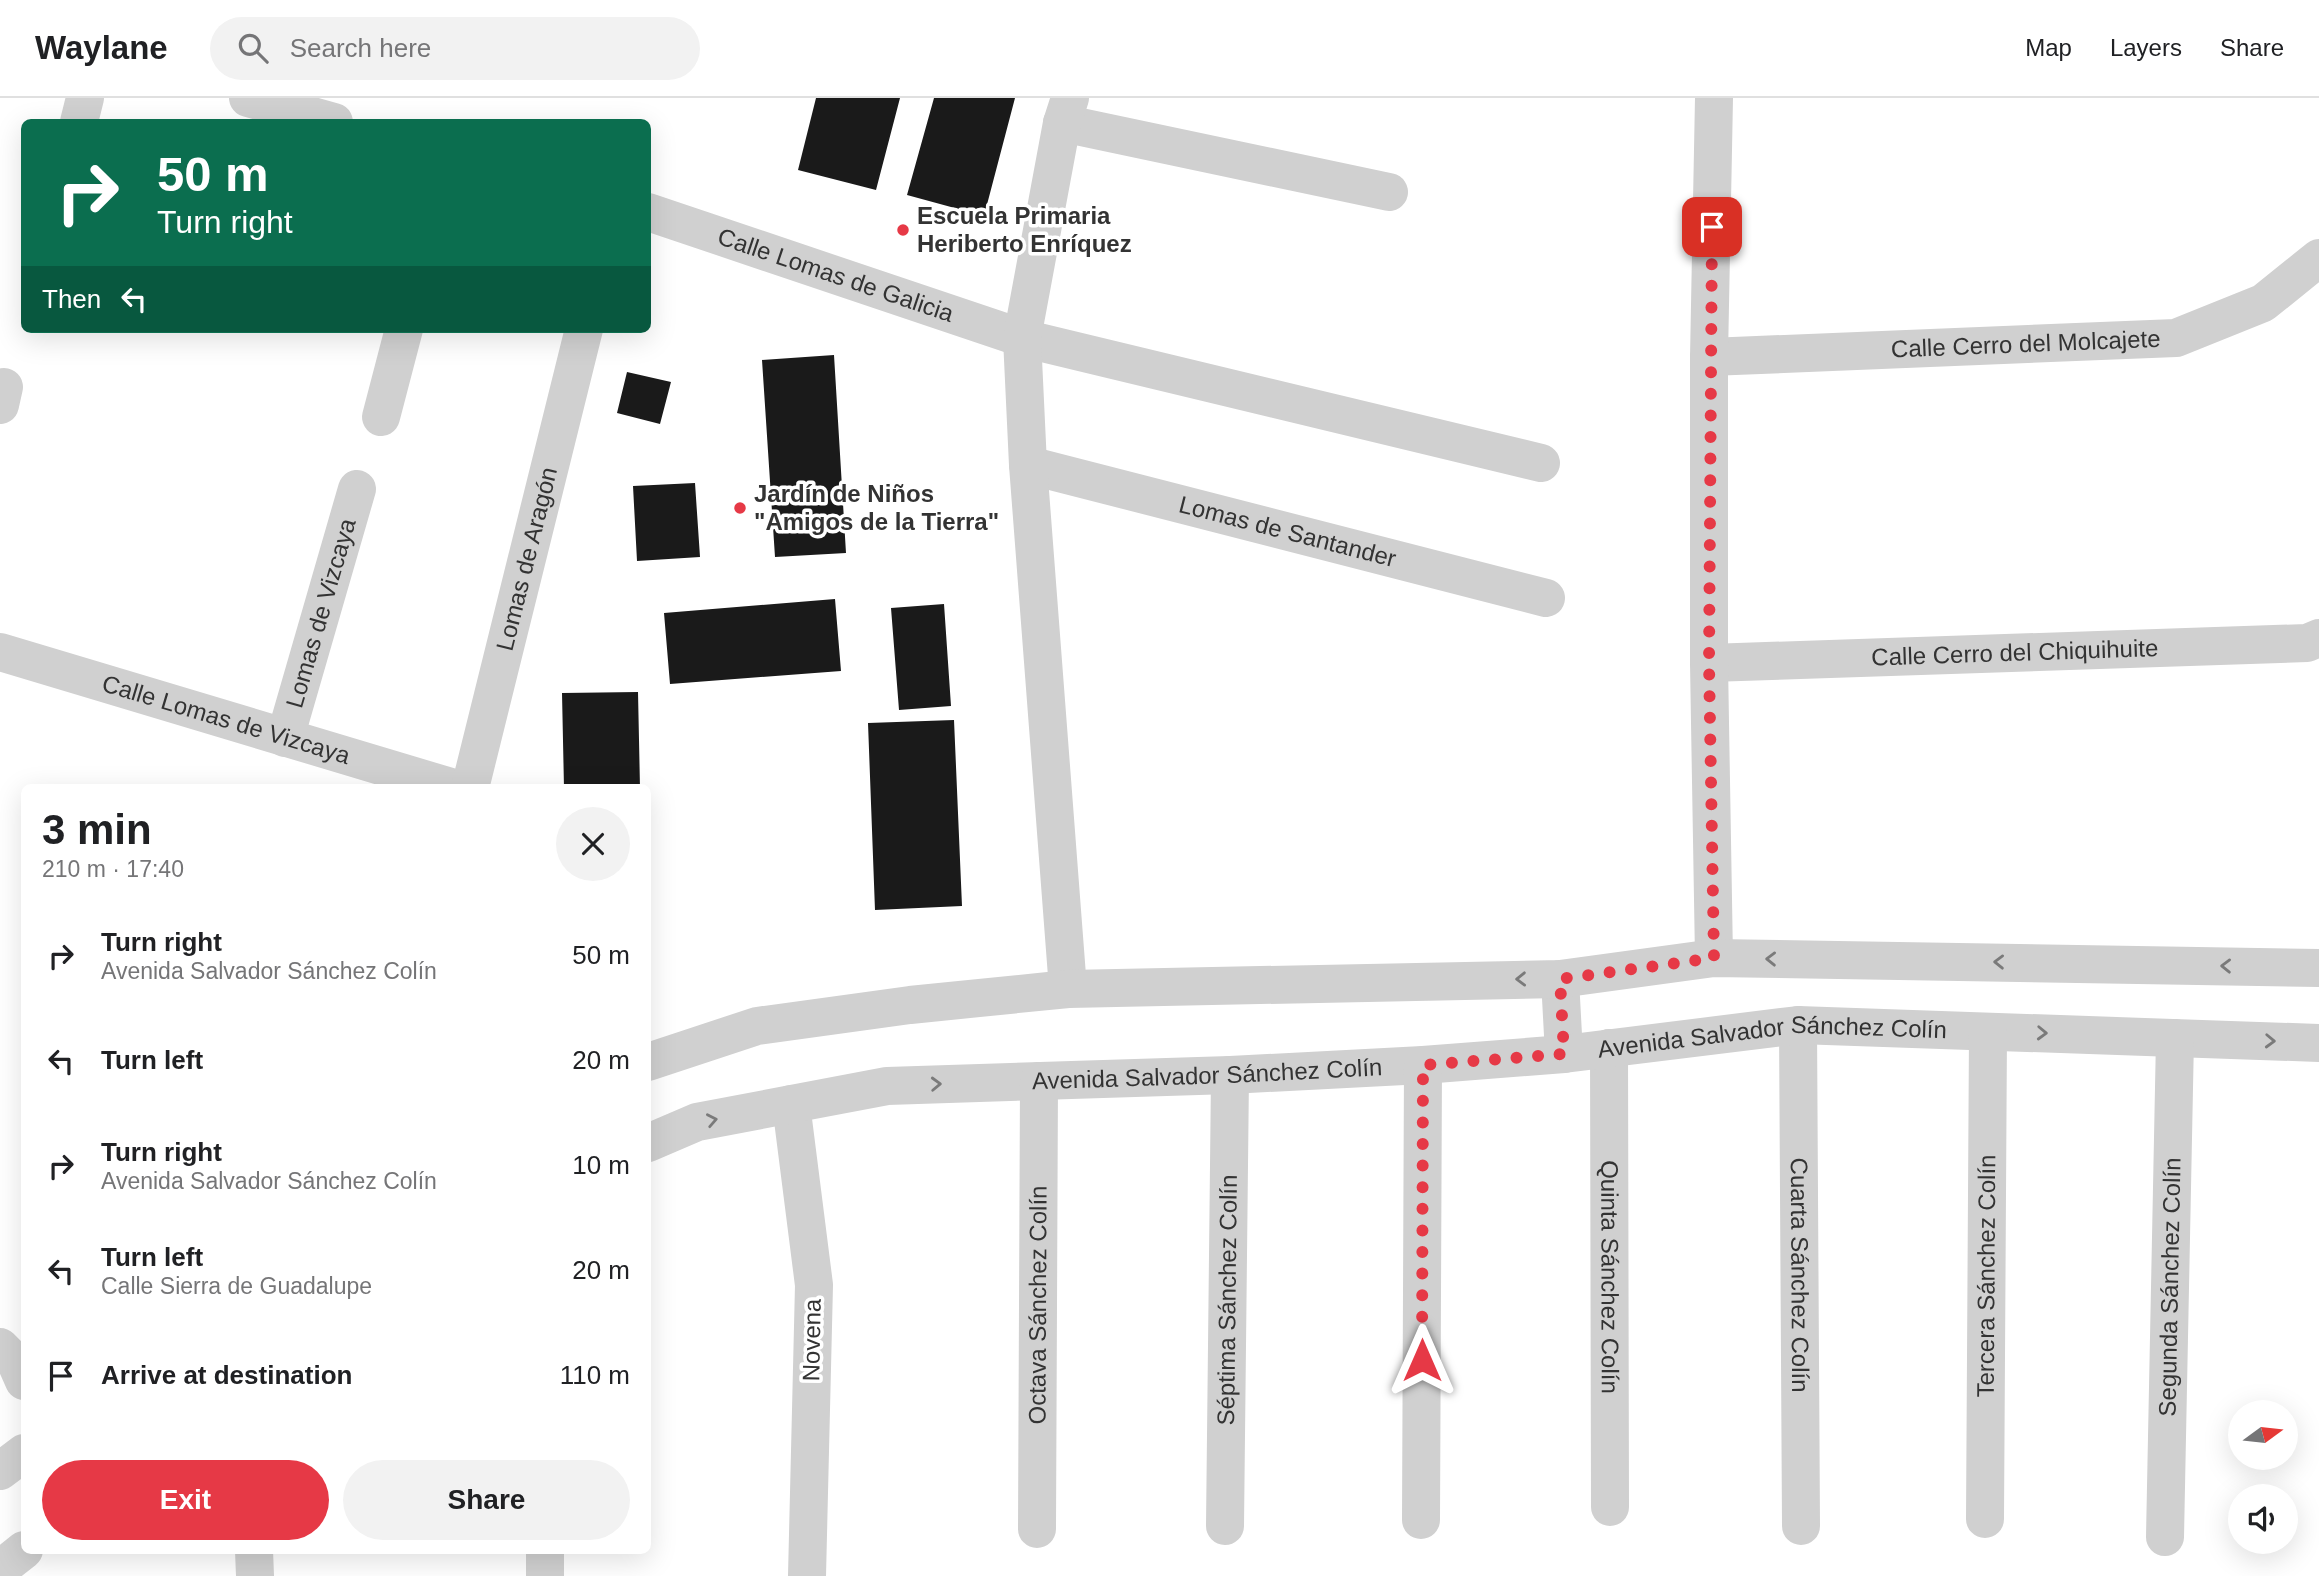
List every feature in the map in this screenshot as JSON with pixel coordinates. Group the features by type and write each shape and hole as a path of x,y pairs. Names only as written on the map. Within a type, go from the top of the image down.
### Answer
{"street":[{"path":"80,119 85,98"},
{"path":"248,98 323,119"},
{"path":"1714,98 1709,357 1709,663 1714,958"},
{"path":"1068,989 1027,465 1022,338 1066,111 1389,192"},
{"name":"Calle Lomas de Galicia","path":"651,213 1022,338"},
{"name":"Calle Cerro del Molcajete","path":"1709,357 2176,338 2263,303 2319,258"},
{"path":"381,417 403,333"},
{"name":"Lomas de Aragón","path":"471,784 583,333"},
{"path":"1022,338 1541,463"},
{"name":"Lomas de Santander","path":"1027,465 1546,598"},
{"name":"Lomas de Vizcaya","path":"285,738 357,489"},
{"name":"Calle Cerro del Chiquihuite","path":"1709,663 2307,643 2319,638"},
{"name":"Calle Lomas de Vizcaya","path":"0,652 285,738 397,779 429,784"},
{"path":"651,1061 757,1026 911,1005 1068,989 1560,979 1714,958 2319,968"},
{"path":"1560,979 1564,1054"},
{"name":"Avenida Salvador Sánchez Colín","path":"651,1142 697,1122 887,1086 1230,1075 1423,1065 1564,1054 1798,1025 2319,1043"},
{"name":"Cuarta Sánchez Colín","path":"1798,1025 1801,1526"},
{"name":"Tercera Sánchez Colín","path":"1985,1519 1988,1032"},
{"name":"Segunda Sánchez Colín","path":"2165,1537 2175,1038"},
{"name":"Quinta Sánchez Colín","path":"1609,1048 1610,1507"},
{"path":"1421,1520 1423,1065"},
{"name":"Séptima Sánchez Colín","path":"1225,1526 1230,1075"},
{"name":"Octava Sánchez Colín","path":"1037,1529 1039,1081"},
{"name":"Novena","path":"790,1104 814,1285 807,1576"},
{"path":"0,1347 16,1363 21,1374"},
{"path":"0,1471 21,1455"},
{"path":"0,1569 21,1552"},
{"path":"254,1554 255,1576"},
{"path":"545,1554 545,1576"}],"building":[{"path":"816,98 900,98 876,190 798,170"},
{"path":"934,98 1015,98 984,216 907,195"},
{"path":"834,355 846,553 775,557 762,360"},
{"path":"627,372 671,382 660,424 617,413"},
{"path":"695,483 700,557 637,561 633,486"},
{"path":"835,599 841,671 670,684 664,613"},
{"path":"944,604 951,706 899,710 891,608"},
{"path":"638,692 640,784 564,784 562,693"},
{"path":"954,720 962,906 875,910 868,723"}],"place":[{"name":"Escuela Primaria Heriberto Enríquez","path":"903,230"},
{"name":"Jardín de Niños \"Amigos de la Tierra\"","path":"740,508"}],"route":[{"path":"1422,1360 1423,1065 1564,1054 1560,979 1714,958 1709,663 1709,357 1712,227"}]}
